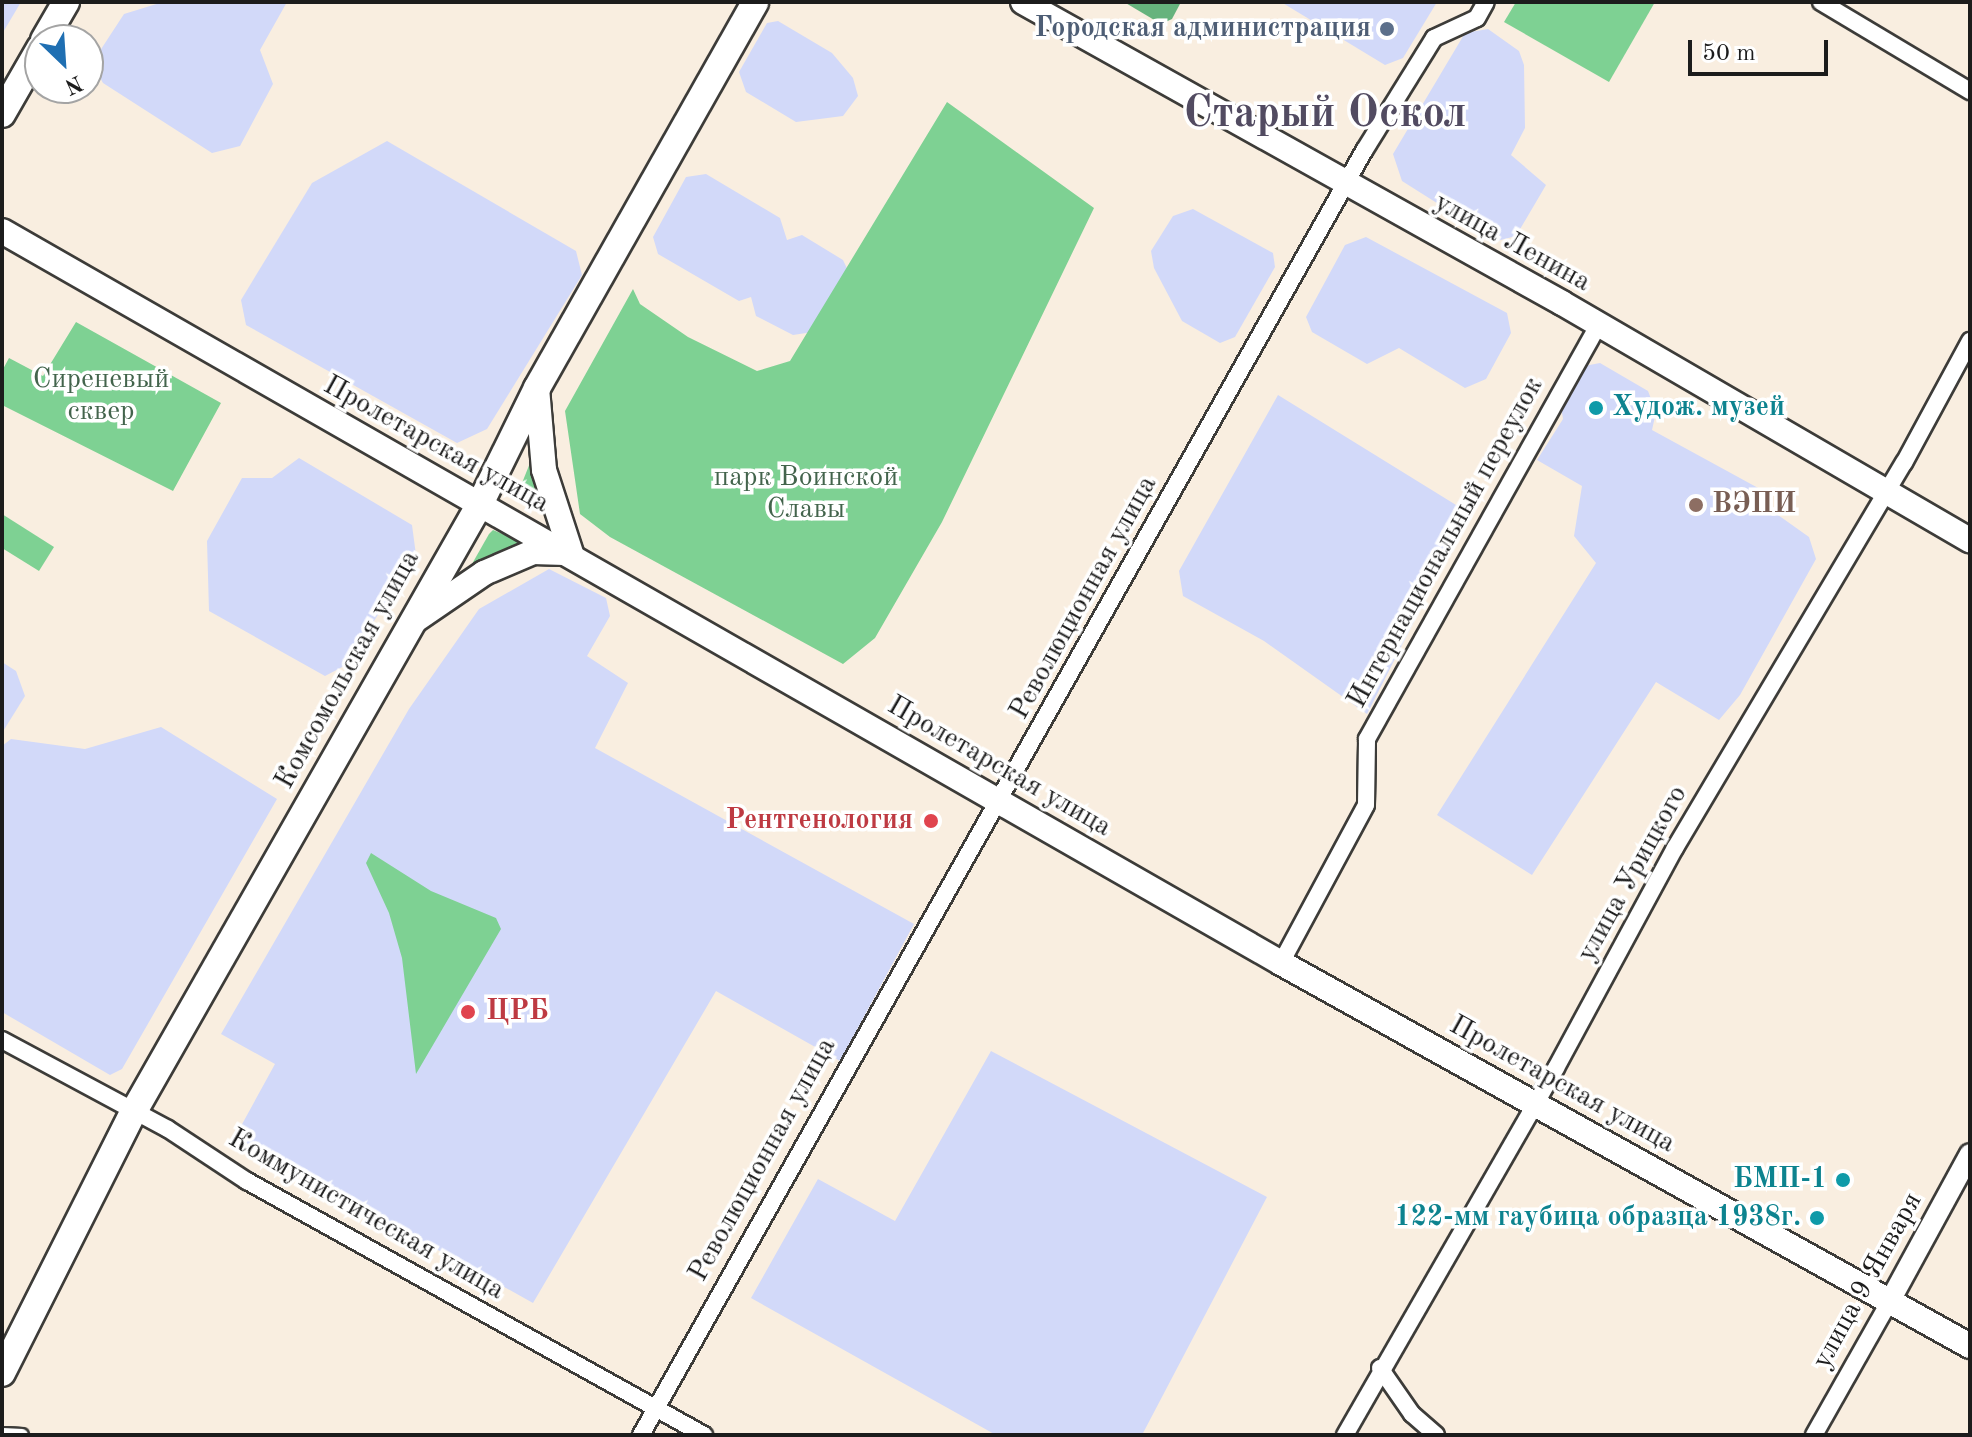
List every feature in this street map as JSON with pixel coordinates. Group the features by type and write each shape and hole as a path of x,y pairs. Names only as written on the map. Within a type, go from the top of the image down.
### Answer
{"main road":[{"path":"53,24 66,2"},
{"name":"Комсомольская улица","path":"2,1373 133,1113 480,504 537,388 755,2"},
{"name":"улица Ленина","path":"1023,2 1347,182 1970,540"},
{"path":"2,114 24,76"},
{"name":"Пролетарская улица","path":"2,231 571,553 1281,963 1891,1299 1970,1346"},
{"path":"414,621 471,580 533,552 571,553 544,470 537,388"}],"street":[{"name":"Революционная улица","path":"641,1435 995,799 1021,766 1139,559 1241,362 1347,182 1434,38 1477,18 1486,2"},
{"path":"1821,2 1970,91"},
{"name":"Интернациональный переулок","path":"1281,963 1366,805 1367,739 1598,325"},
{"name":"улица Урицкого","path":"1345,1435 1675,848 1886,492 1970,341"},
{"name":"Коммунистическая улица","path":"2,1040 704,1435"},
{"name":"улица 9 Января","path":"1814,1435 1970,1154"},
{"path":"1380,1368 1412,1414 1436,1435"},
{"path":"2,1434 22,1435"}],"shaded area":[{"path":"2,2 21,2 2,34"},
{"path":"163,2 287,2 260,50 273,84 240,146 212,153 104,84 104,45 124,14"},
{"path":"1281,2 1437,2 1403,58 1385,65"},
{"path":"778,21 832,53 853,78 858,96 843,116 796,122 746,92 739,72 767,23"},
{"path":"1488,29 1519,51 1524,65 1525,128 1511,155 1546,185 1516,236 1497,241 1402,181 1393,154 1465,33"},
{"path":"387,141 576,251 582,275 487,429 457,443 246,325 241,300 312,183"},
{"path":"706,174 780,218 787,240 802,235 843,260 852,279 819,331 793,335 756,316 751,297 739,301 658,254 653,237 686,177"},
{"path":"1193,209 1273,253 1275,267 1235,337 1220,343 1182,321 1154,268 1151,251 1173,216"},
{"path":"1366,237 1507,313 1511,333 1486,379 1465,388 1399,348 1367,364 1312,332 1306,317 1345,245"},
{"path":"1600,363 1648,391 1656,412 1652,430 1760,489 1768,508 1809,537 1816,559 1740,695 1719,720 1656,682 1532,875 1437,815 1596,563 1574,536 1582,486 1537,460 1563,419 1560,399 1579,367"},
{"path":"1278,395 1469,513 1367,714 1264,641 1183,596 1179,571"},
{"path":"299,458 412,525 416,555 346,665 325,676 209,611 207,541 242,478 272,478"},
{"name":"ЦРБ","path":"549,569 606,598 610,616 587,656 628,683 595,748 914,924 840,1061 716,991 533,1303 235,1137 275,1064 221,1034 409,709 479,609"},
{"path":"2,662 16,671 25,696 2,733"},
{"path":"161,727 277,799 122,1069 110,1075 2,1012 2,746 11,739 85,749"},
{"path":"991,1051 1267,1197 1142,1435 996,1435 751,1298 818,1179 895,1221"}],"green space":[{"path":"1124,2 1181,2 1172,19 1161,24"},
{"path":"1516,2 1655,2 1609,82 1504,22"},
{"name":"парк Воинской Славы","path":"947,102 1094,208 942,522 875,638 843,664 610,537 580,514 565,411 633,289 640,304 688,337 757,371 790,361"},
{"name":"Сиреневый сквер","path":"76,322 221,403 173,491 2,405 2,371 9,358 43,376"},
{"path":"534,453 550,514 518,493"},
{"path":"2,514 54,547 39,571 2,548"},
{"path":"493,530 530,545 468,571 489,534"},
{"path":"371,853 431,891 496,918 501,929 416,1074 402,958 389,913 366,863"}],"place":[{"name":"Городская администрация","path":"1387,29"},
{"name":"Худож. музей","path":"1596,408"},
{"name":"ВЭПИ","path":"1696,505"},
{"name":"Рентгенология","path":"931,821"},
{"name":"ЦРБ","path":"468,1012"},
{"name":"БМП-1","path":"1843,1180"},
{"name":"122-мм гаубица образца 1938г.","path":"1817,1218"}],"district":[{"name":"Старый Оскол","path":"1325,114"}]}
